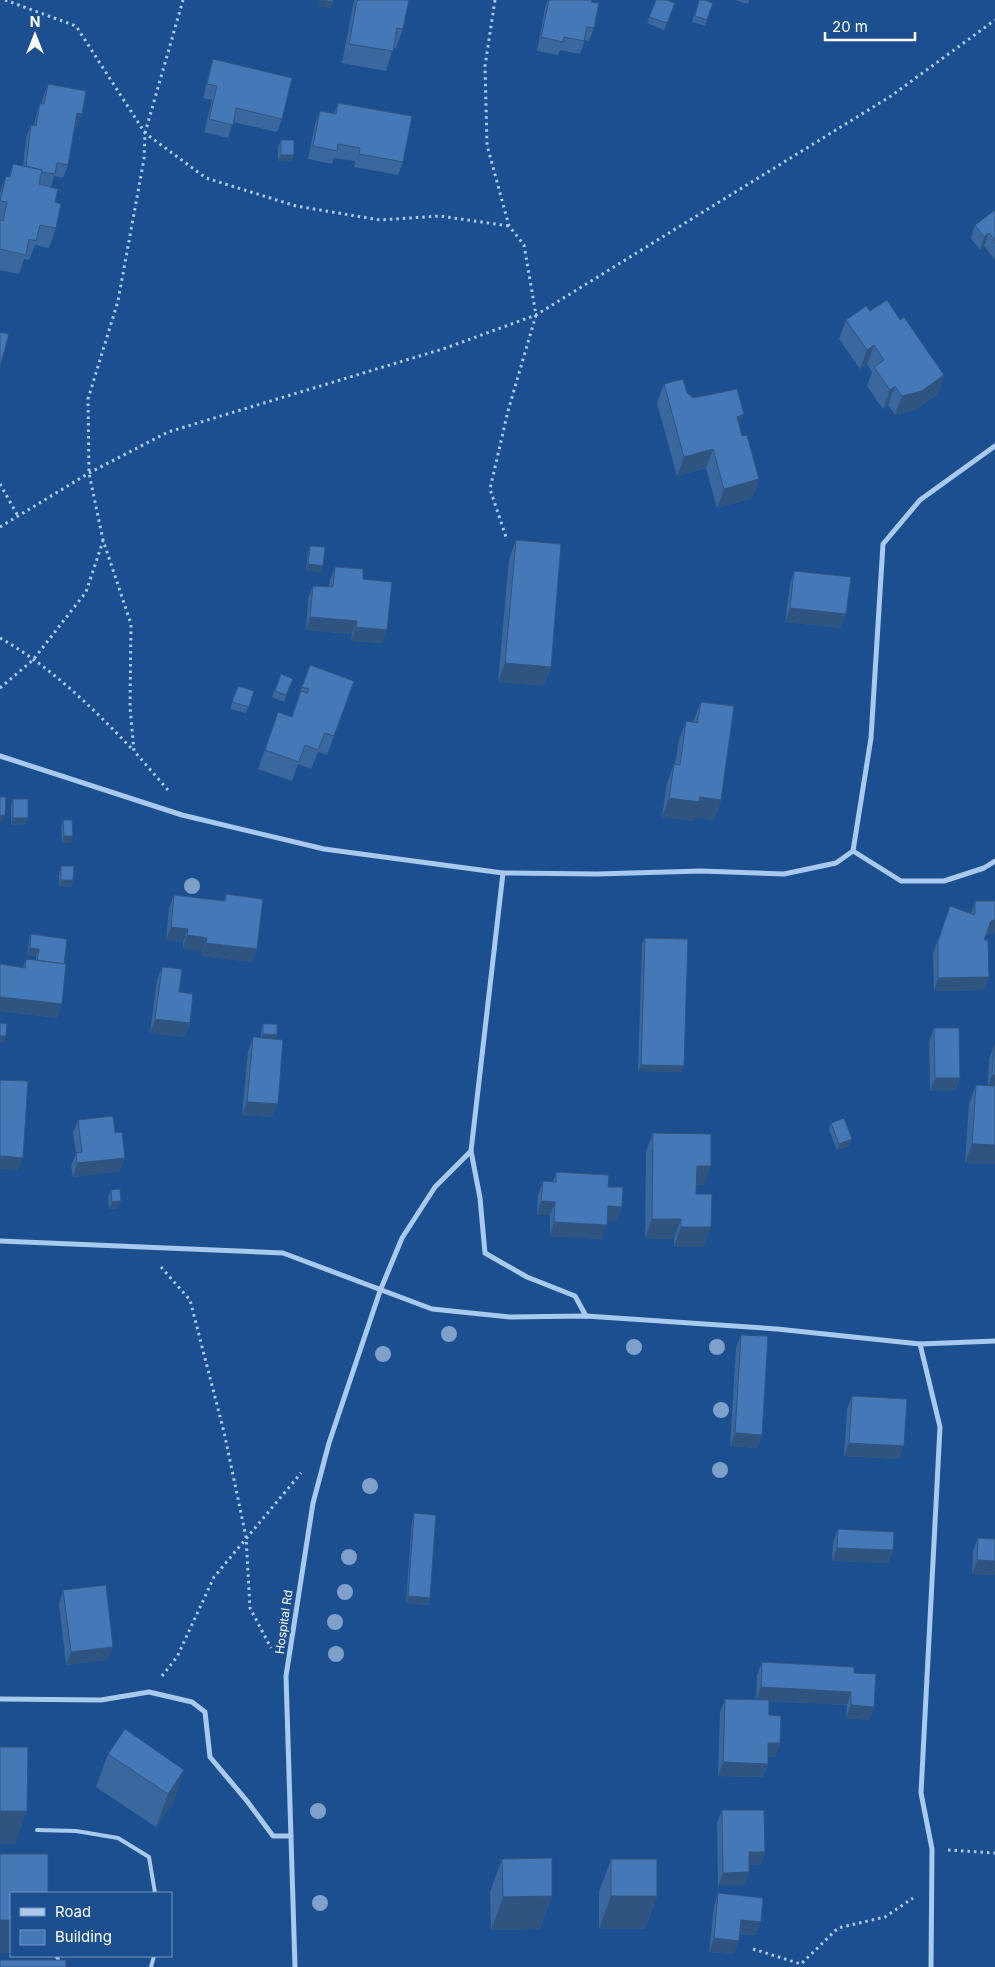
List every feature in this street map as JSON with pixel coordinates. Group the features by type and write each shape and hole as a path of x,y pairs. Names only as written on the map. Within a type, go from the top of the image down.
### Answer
{"street":[{"path":"0,756 182,815 324,849 504,873 596,874 701,871 784,874 836,862 853,851 871,738 883,544 920,500 995,446"},
{"path":"853,851 900,881 944,882 984,868 995,861"},
{"path":"504,873 471,1151 480,1198 485,1254 527,1277 575,1296 586,1316"},
{"name":"Hospital Rd","path":"295,1967 286,1676 300,1580 314,1503 329,1443 380,1291 402,1238 435,1187 471,1151"},
{"path":"0,1240 283,1254 432,1309 510,1317 586,1316 777,1329 920,1344 995,1342"},
{"path":"920,1344 940,1426 920,1793 932,1849 931,1967"},
{"path":"0,1699 101,1700 149,1692 192,1702 205,1712 210,1757 273,1836 291,1836"}],"lane":[{"path":"37,1830 76,1832 118,1838 149,1857 155,1892"}],"path":[{"path":"5,0 76,26 145,134 206,178 296,206 380,220 440,216 509,226"},
{"path":"134,751 130,708 131,624 103,540 89,473 88,399 118,301 144,159 145,134 183,0"},
{"path":"495,0 485,66 487,146 509,226 524,245 536,315 508,411 490,488 507,540"},
{"path":"0,527 89,473 168,432 446,348 536,315 891,96 995,20"},
{"path":"0,484 18,516"},
{"path":"0,688 32,660 86,592 103,540"},
{"path":"0,638 19,649 95,710 134,751 157,781 183,805 182,815"},
{"path":"142,1246 190,1300 224,1432 246,1537 250,1608 286,1676"},
{"path":"149,1692 177,1657 214,1577 302,1472"},
{"path":"932,1849 995,1852"},
{"path":"753,1949 801,1964 838,1928 885,1917 932,1884"}],"building":[{"path":"357,0 409,0 403,29 397,28 393,51 349,44"},
{"path":"549,0 592,0 591,2 599,3 594,28 587,27 584,41 564,37 563,42 541,37"},
{"path":"656,0 666,0 675,3 667,23 649,17"},
{"path":"699,0 713,3 707,20 695,16"},
{"path":"213,59 292,78 282,119 236,108 233,125 209,119 217,86 207,84"},
{"path":"48,84 86,91 82,114 77,113 68,165 57,163 55,174 42,172 42,170 26,166 31,125 36,126 40,103 44,104"},
{"path":"338,103 412,116 403,162 359,154 360,148 338,144 337,151 313,146 320,111 336,114"},
{"path":"281,140 294,140 294,155 281,155"},
{"path":"13,164 42,170 39,184 58,189 55,202 61,204 56,228 40,225 36,241 29,239 26,255 0,249 0,220 3,221 7,202 0,201 6,176 10,177"},
{"path":"995,210 995,241 989,233 984,237 975,225"},
{"path":"887,300 900,320 904,317 944,375 922,391 902,396 895,386 890,390 874,367 884,360 874,345 867,350 846,320 866,306 870,311"},
{"path":"0,332 9,334 0,367"},
{"path":"683,379 687,393 693,398 737,389 744,414 737,417 742,436 747,435 759,479 724,489 713,449 684,457 664,384"},
{"path":"516,540 561,544 551,667 505,663"},
{"path":"310,546 325,547 323,566 308,564"},
{"path":"335,567 363,569 363,579 392,582 387,630 356,627 357,621 310,617 313,586 333,587"},
{"path":"794,571 851,577 846,614 790,608"},
{"path":"310,665 354,681 334,736 325,733 318,750 305,745 299,762 265,750 278,712 292,717 301,691 307,693 309,689 302,687"},
{"path":"281,674 293,679 286,695 275,691"},
{"path":"238,686 254,691 249,707 232,702"},
{"path":"701,702 734,706 721,800 700,797 699,802 669,798 674,764 680,765 686,721 697,723"},
{"path":"0,797 6,797 5,815 0,815"},
{"path":"13,799 28,799 28,818 13,818"},
{"path":"63,820 72,820 73,836 64,836"},
{"path":"61,866 74,866 73,880 61,880"},
{"path":"226,894 263,899 257,949 206,943 207,938 187,935 188,929 171,927 174,895 225,901"},
{"path":"975,901 995,901 995,920 991,921 984,940 988,940 989,977 938,978 938,941 950,906 975,915"},
{"path":"31,934 67,939 64,964 37,960 39,949 30,948"},
{"path":"645,938 688,939 684,1066 641,1065"},
{"path":"26,959 66,964 62,1004 0,997 0,964 25,968"},
{"path":"162,967 182,969 179,992 193,994 190,1023 155,1019"},
{"path":"0,1023 7,1024 6,1036 0,1036"},
{"path":"263,1024 277,1024 277,1035 263,1034"},
{"path":"934,1028 959,1028 960,1078 935,1078"},
{"path":"253,1037 283,1040 278,1104 247,1102"},
{"path":"994,1045 995,1075 992,1075"},
{"path":"0,1080 28,1081 23,1158 0,1156"},
{"path":"976,1085 995,1086 995,1145 972,1144"},
{"path":"113,1116 115,1133 122,1132 125,1158 77,1163 76,1153 82,1152 78,1120"},
{"path":"844,1118 852,1139 839,1144 831,1123"},
{"path":"653,1133 711,1134 711,1166 697,1166 696,1194 712,1194 711,1227 681,1227 681,1219 652,1219"},
{"path":"556,1172 609,1175 608,1187 623,1187 622,1207 608,1206 607,1225 554,1222 555,1202 541,1201 543,1181 556,1182"},
{"path":"120,1189 121,1201 112,1202 111,1190"},
{"path":"741,1335 768,1336 762,1435 735,1433"},
{"path":"852,1396 907,1399 904,1446 849,1443"},
{"path":"414,1513 436,1515 430,1598 408,1596"},
{"path":"838,1529 894,1532 893,1550 837,1548"},
{"path":"978,1538 995,1539 995,1561 977,1560"},
{"path":"106,1585 113,1647 71,1652 63,1590"},
{"path":"762,1662 854,1667 854,1673 876,1674 874,1707 851,1705 851,1692 761,1687"},
{"path":"725,1699 769,1700 769,1715 781,1716 780,1743 768,1743 768,1764 723,1762"},
{"path":"125,1729 184,1770 168,1794 108,1754"},
{"path":"0,1747 28,1747 27,1811 0,1811"},
{"path":"722,1810 764,1810 765,1852 749,1852 749,1872 723,1873"},
{"path":"0,1854 48,1854 48,1892 10,1892 10,1920 0,1920"},
{"path":"552,1858 552,1896 503,1897 502,1859"},
{"path":"611,1859 657,1859 657,1896 611,1896"},
{"path":"718,1893 763,1898 761,1922 741,1920 739,1941 714,1938"},
{"path":"0,1960 66,1960 66,1967 0,1967"}]}
